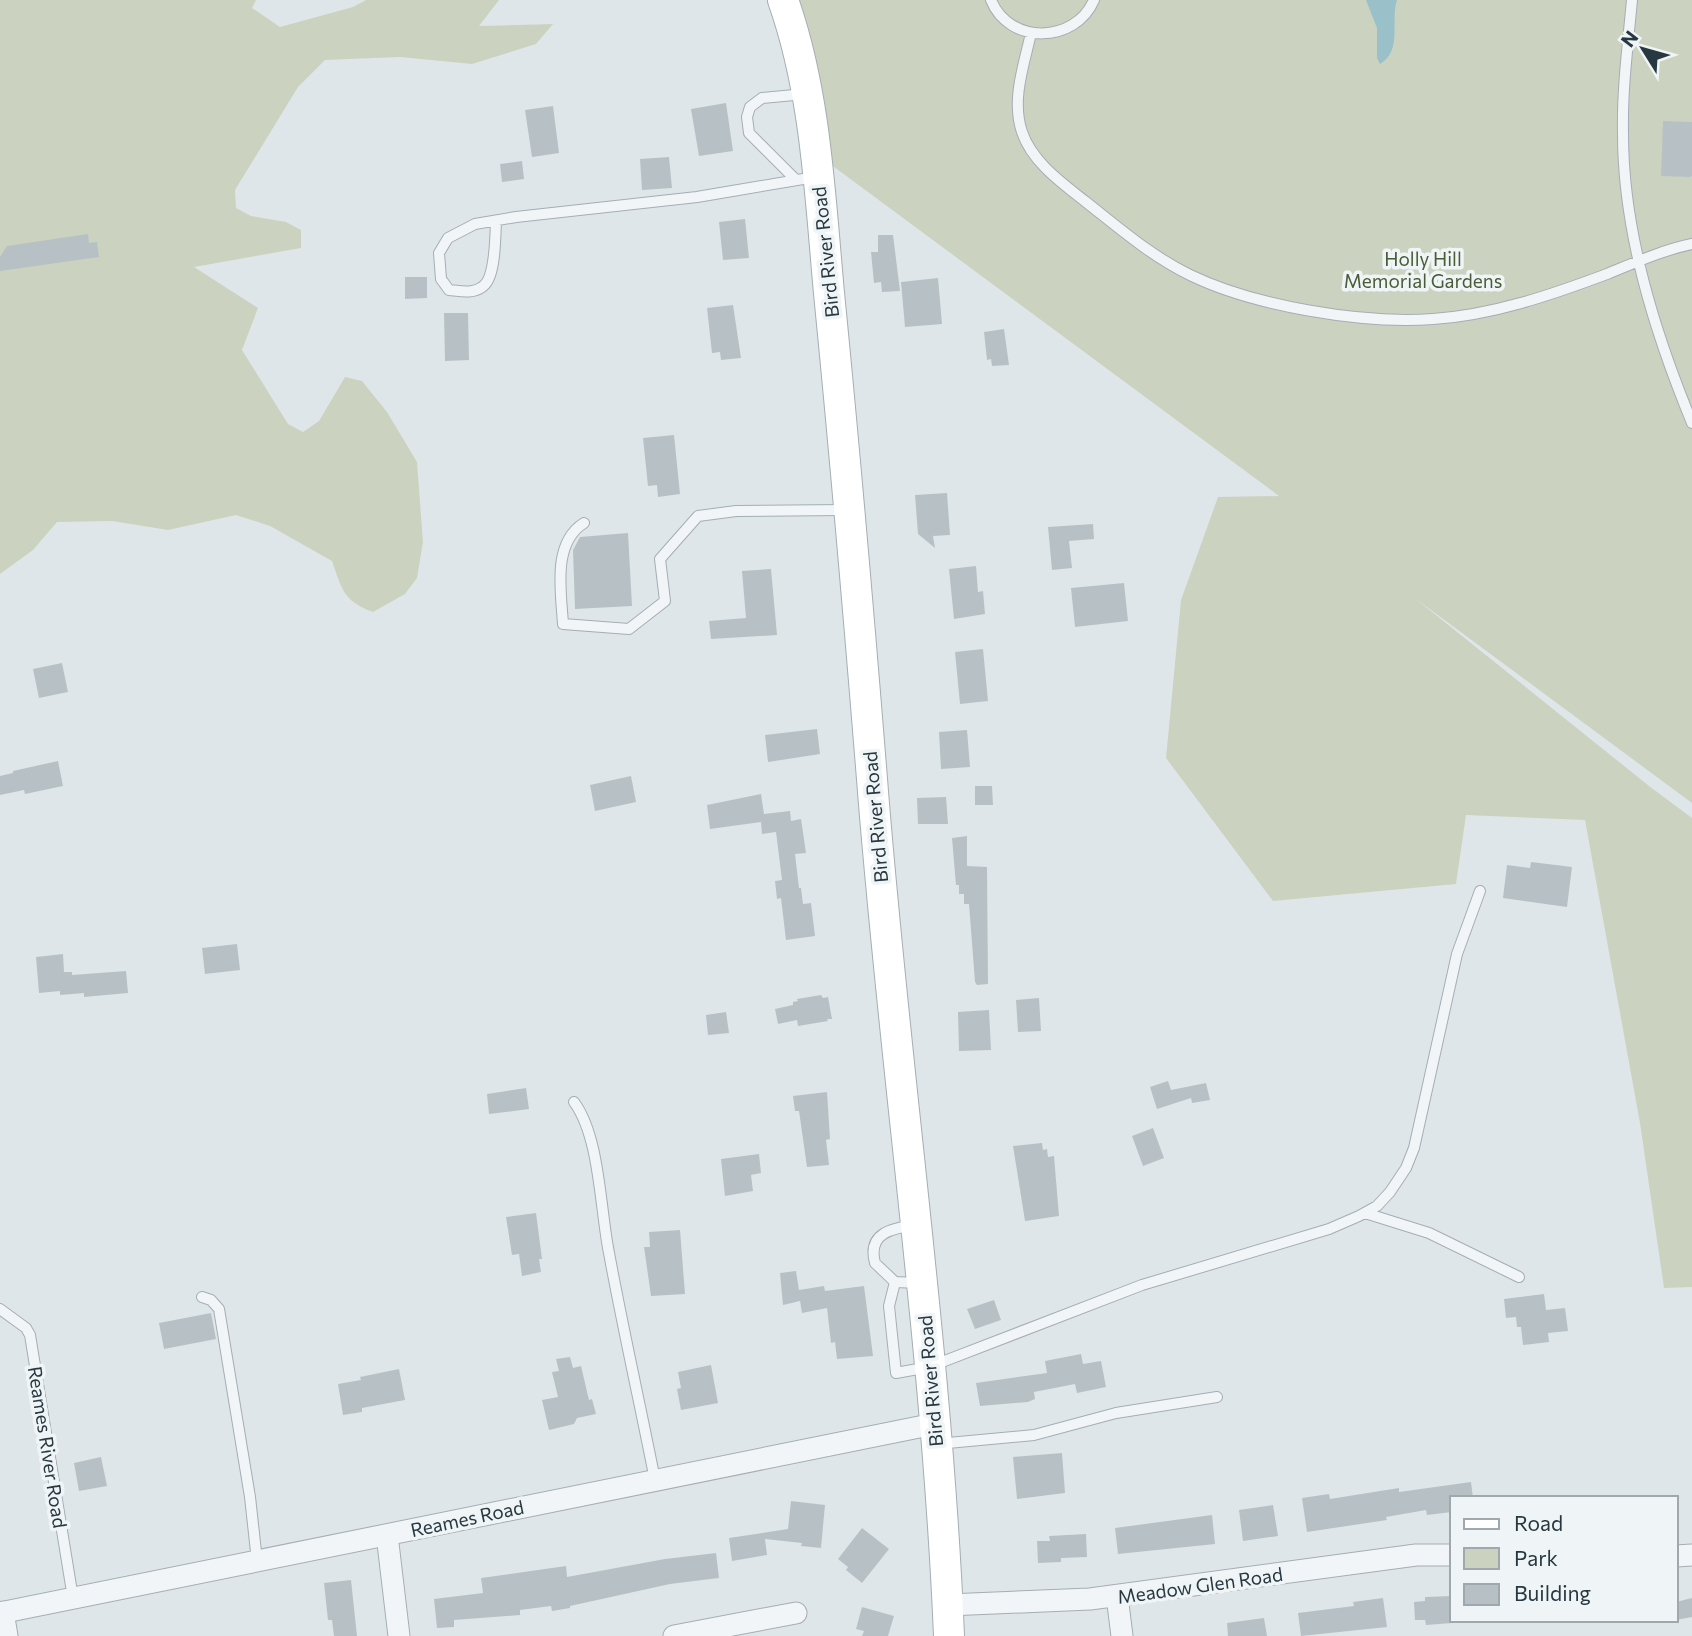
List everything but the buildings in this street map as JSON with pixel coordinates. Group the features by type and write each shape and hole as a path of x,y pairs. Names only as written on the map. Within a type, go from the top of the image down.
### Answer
{"street":[{"name":"Bird River Road","path":"783,0 807,93 807,178 849,510 881,888 917,1224 909,1282 929,1367 949,1636"},
{"name":"Reames Road","path":"1,1613 655,1480 935,1434"},
{"path":"387,1535 400,1636"},
{"name":"Meadow Glen Road","path":"947,1605 1117,1596 1416,1555 1450,1555"},
{"path":"1117,1596 1122,1636"},
{"path":"1,1613 7,1636"},
{"path":"674,1636 796,1613"}],"lane":[{"path":"991,0 995,9 1016,28 1031,33 1050,34 1064,30 1084,16 1094,0"},
{"path":"1632,0 1622,132 1625,174 1649,304 1664,354 1692,423"},
{"path":"1031,33 1020,83 1018,115 1023,134 1035,155 1067,187 1136,242 1190,275 1218,286 1263,300 1324,313 1400,320 1434,319 1476,314 1521,303 1692,244"},
{"path":"807,93 762,98 750,107 747,117 750,133 807,178"},
{"path":"496,222 491,273 487,283 470,292 449,290 441,279 439,253 448,238 475,224 697,197 807,178"},
{"path":"584,523 572,530 559,567 563,624 629,629 665,601 660,559 698,516 736,511 849,510"},
{"path":"929,1367 1142,1285 1329,1228 1377,1206 1406,1168 1414,1148 1457,954 1480,891"},
{"path":"574,1102 590,1135 609,1253 655,1480"},
{"path":"1365,1213 1429,1233 1519,1277"},
{"path":"909,1282 874,1263 872,1255 879,1237 888,1231 917,1224"},
{"path":"202,1297 211,1300 219,1309 250,1497 257,1561"},
{"name":"Reames River Road","path":"0,1309 26,1328 30,1335 73,1598"},
{"path":"935,1434 1034,1435 1116,1413 1217,1397"}],"green space":[{"path":"0,0 256,0 252,8 280,27 353,7 366,0 499,0 479,26 553,24 536,44 472,64 400,57 325,60 298,87 235,190 236,208 251,216 286,222 301,230 301,248 194,267 258,308 242,350 288,424 303,432 319,421 345,377 362,381 387,412 417,462 423,542 417,578 405,594 373,612 363,608 345,593 332,561 270,526 236,515 168,530 112,521 57,522 33,550 0,574"},
{"name":"Holly Hill Memorial Gardens","path":"796,0 1692,0 1692,803 1416,599 1692,818 1692,1287 1664,1288 1640,1123 1585,820 1466,815 1456,884 1273,901 1166,758 1181,600 1218,497 1279,496 826,161"}],"water":[{"path":"1366,0 1397,0 1394,43 1387,58 1380,64 1377,58 1377,28"}]}
